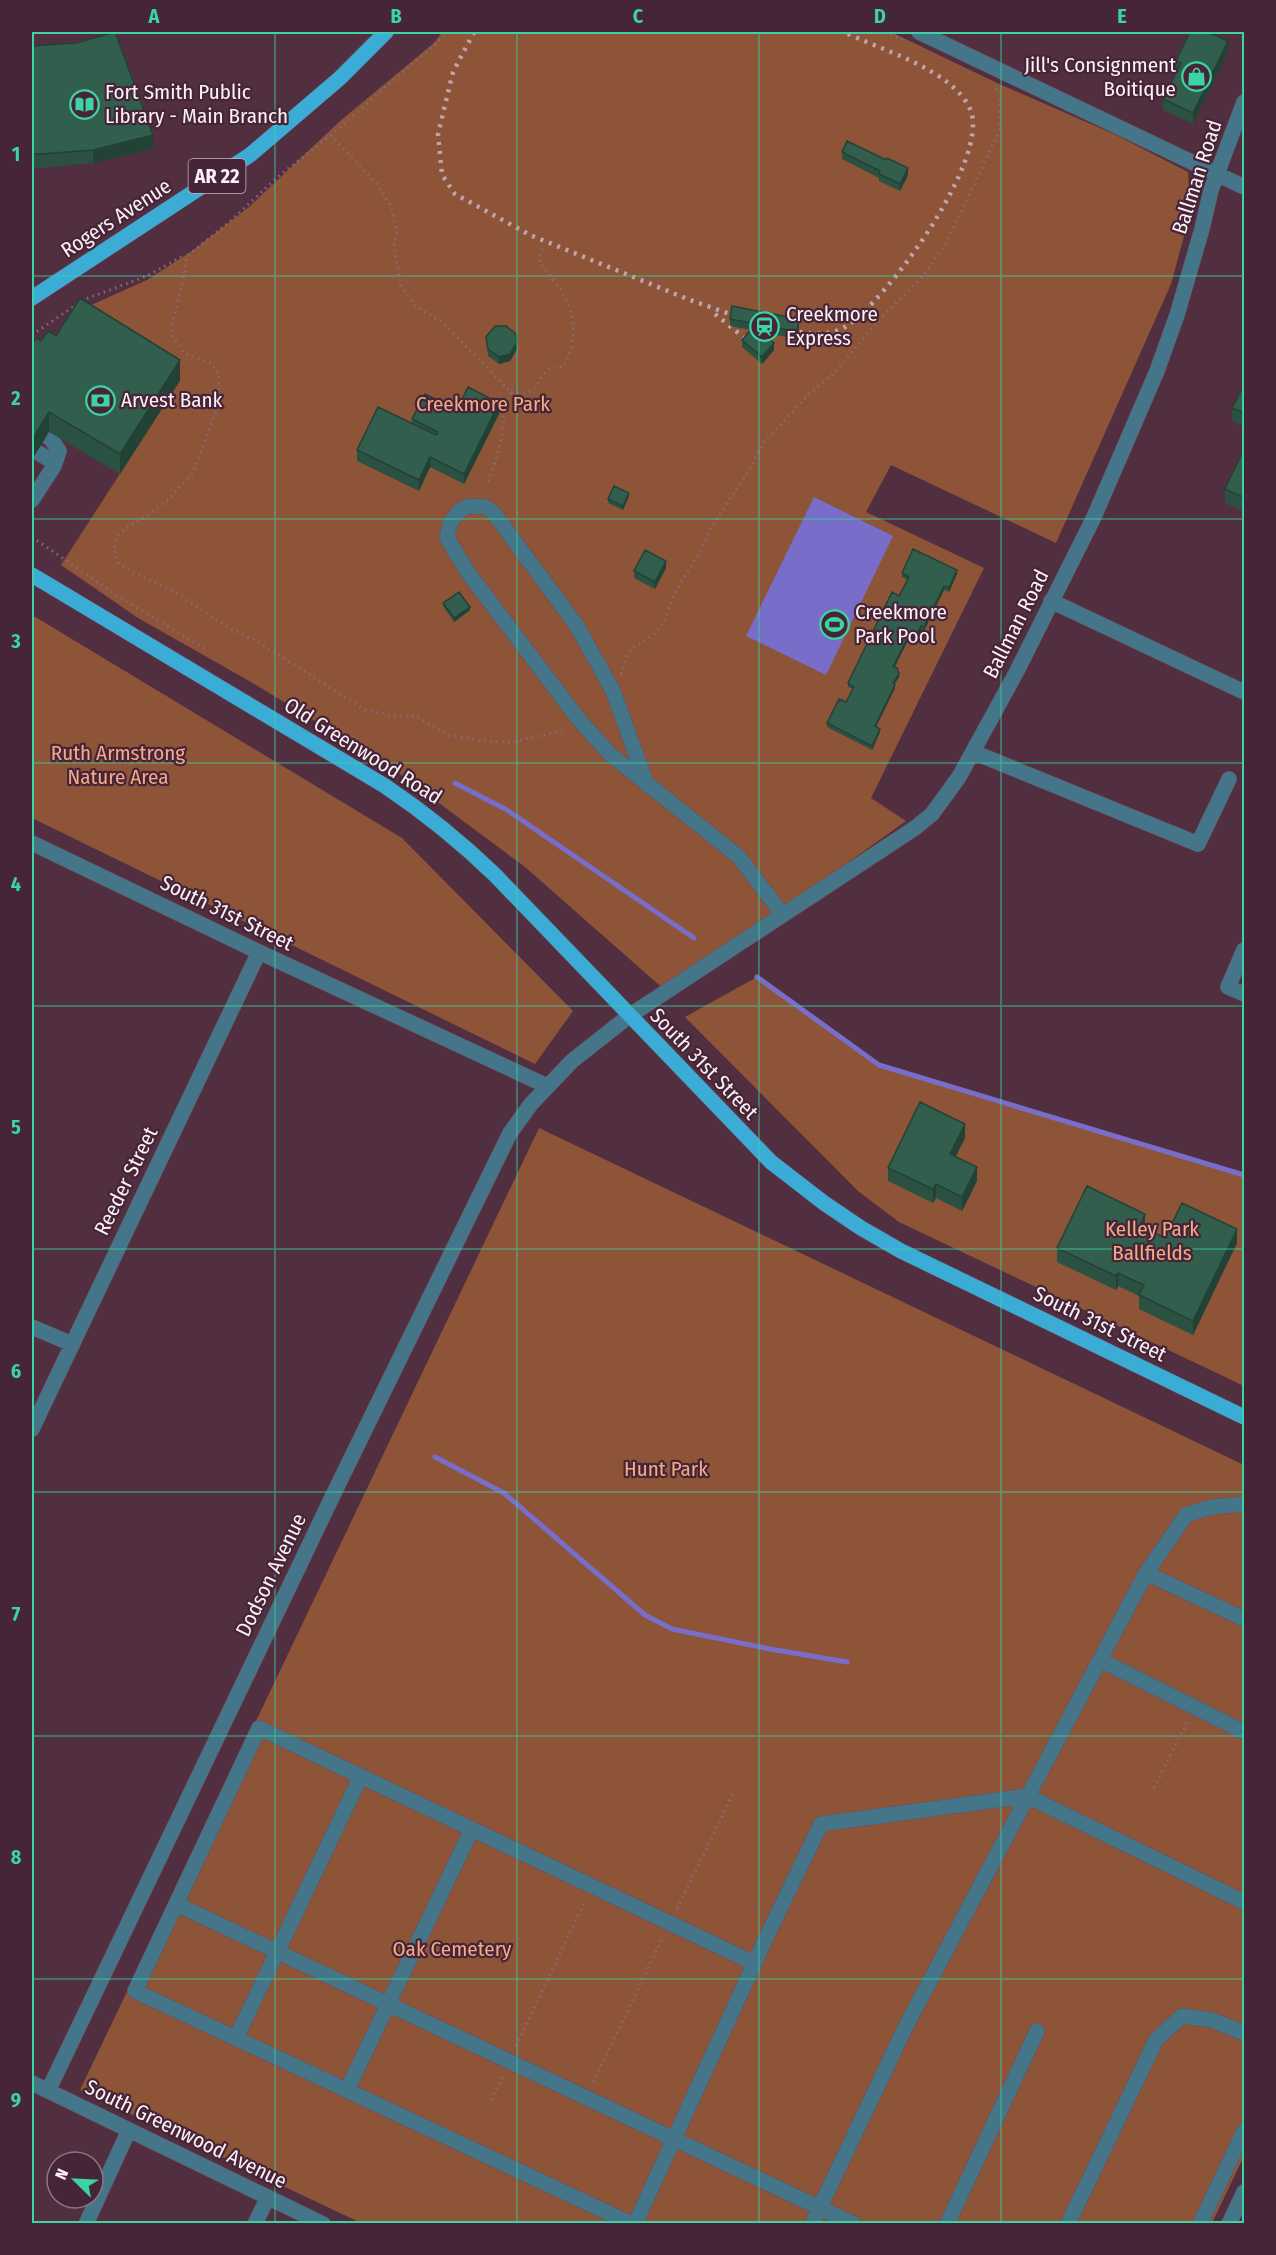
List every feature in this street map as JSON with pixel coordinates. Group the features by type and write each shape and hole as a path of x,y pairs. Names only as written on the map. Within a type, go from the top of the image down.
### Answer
{"main road":[{"name":"Rogers Avenue","path":"32,298 250,154 340,78 386,32"},
{"name":"Old Greenwood Road","path":"32,575 386,786 424,813 461,842 495,875 629,1016"},
{"name":"South 31st Street","path":"629,1016 771,1162 861,1228 911,1256 1245,1417"}],"street":[{"path":"916,38 1245,187"},
{"name":"Ballman Road","path":"629,1016 915,828 932,814 958,777 1017,671 1094,517 1156,371 1177,315 1211,190 1245,102"},
{"path":"32,427 51,439 59,451 32,500"},
{"path":"32,439 54,463"},
{"path":"32,449 54,463"},
{"path":"32,460 54,463"},
{"path":"647,785 613,691 577,626 494,512 477,505 460,510 450,523 447,538 469,574 580,721 610,754 647,785 739,857 783,915"},
{"path":"1051,601 1245,692"},
{"path":"973,752 1198,844 1229,779"},
{"name":"South 31st Street","path":"32,843 547,1086 572,1061 629,1016"},
{"path":"1245,950 1228,987 1245,994"},
{"name":"Reeder Street","path":"32,1429 259,952"},
{"name":"Dodson Avenue","path":"48,2091 499,1155 517,1124 547,1086"},
{"path":"32,1327 72,1344"},
{"path":"812,2223 906,2026 1146,1573 1186,1515 1211,1507 1245,1504"},
{"path":"1146,1573 1245,1619"},
{"path":"1100,1660 1245,1732"},
{"path":"754,1963 259,1728 135,1991 633,2223 821,1824 1028,1796 1245,1902"},
{"path":"236,2038 361,1776"},
{"path":"347,2090 472,1829"},
{"path":"176,1904 854,2223"},
{"path":"1068,2223 1156,2040 1182,2016 1212,2020 1245,2033"},
{"path":"947,2223 1037,2031"},
{"name":"South Greenwood Avenue","path":"32,2083 323,2223"},
{"path":"86,2223 129,2130"},
{"path":"1200,2223 1245,2131"},
{"path":"1229,2223 1245,2192"},
{"path":"255,2223 268,2197"}],"path":[{"path":"32,335 83,300 147,276 187,256 227,224 279,176 332,135 449,32"},
{"path":"885,32 916,38"},
{"path":"620,678 632,648 653,635 662,626 674,594 764,442 810,393 832,374 882,317 925,274 947,241 999,132 1000,93 989,81"},
{"path":"332,135 376,183 390,205 397,229 394,248 401,286 415,306 443,323 512,392 525,394 532,391 548,369 564,366 571,352 573,320 552,275 540,264 540,255 544,247"},
{"path":"187,256 172,334 185,354 211,363 219,374 218,406 193,473 168,500 126,528 118,536 114,548 117,562 131,572 172,590 229,628 260,643 365,710 418,717 448,735 483,741 512,742 567,729"},
{"path":"488,482 497,457 502,431 503,407 512,392"},
{"path":"32,537 119,597 207,650"},
{"path":"1154,1788 1194,1707"},
{"path":"585,2097 733,1794"},
{"path":"491,2100 592,1886"}],"green space":[{"name":"Creekmore Park","path":"442,32 891,32 997,83 1116,135 1188,172 1191,210 1171,284 1056,543 891,465 866,512 984,568 871,798 906,821 667,992 525,867 389,766 251,682 138,618 61,565 180,381 71,314 147,280 192,251 249,207 340,121 434,43"},
{"name":"Ruth Armstrong Nature Area","path":"32,615 402,838 573,1011 535,1064 32,818"},
{"name":"Kelley Park Ballfields","path":"757,977 879,1065 1244,1175 1244,1386 899,1222 858,1191 685,1017"},
{"name":"Oak Cemetery","path":"539,1128 1244,1465 1244,2156 1212,2223 361,2223 80,2090"}],"shaded area":[{"path":"814,497 893,536 826,675 746,636"}],"building":[{"name":"Fort Smith Public Library - Main Branch","path":"115,32 153,135 93,150 32,154 32,46 76,43"},
{"path":"1190,32 1211,32 1228,41 1193,113 1163,99 1181,63 1176,61"},
{"path":"847,141 908,168 900,184 842,152"},
{"name":"Arvest Bank","path":"80,298 180,360 120,454 49,412 32,440 32,345 36,338 41,341 48,331 56,336"},
{"path":"732,306 799,319 797,332 730,319"},
{"path":"495,326 506,326 516,334 517,342 510,354 499,357 488,349 486,337"},
{"path":"754,326 774,343 762,357 742,340"},
{"path":"468,387 499,403 464,474 430,457 419,480 357,450 378,407 436,435 438,432 412,419 425,394 457,410"},
{"path":"1242,389 1245,390 1245,413 1232,408"},
{"path":"1245,447 1245,498 1225,489"},
{"path":"614,486 629,493 623,506 608,499"},
{"path":"913,549 957,570 949,588 944,586 924,627 921,626 915,638 908,636 893,667 897,668 899,674 875,726 880,729 872,746 827,723 839,699 846,702 854,687 848,683 892,592 899,596 909,577 902,573"},
{"path":"645,550 666,561 655,582 634,571"},
{"path":"459,592 470,607 454,618 443,603"},
{"path":"920,1102 965,1124 950,1154 977,1167 962,1197 936,1184 933,1189 888,1168"},
{"path":"1087,1186 1145,1214 1140,1226 1165,1238 1182,1203 1237,1229 1193,1321 1139,1295 1144,1285 1118,1273 1116,1276 1057,1248"}],"waterway":[{"path":"455,783 507,810 694,938"},
{"path":"757,977 879,1065 1244,1175"},
{"path":"435,1457 504,1493 645,1615 672,1629 847,1662"}],"railway":[{"path":"474,32 453,72 438,134 442,175 455,194 530,235 690,300 747,320"},
{"path":"782,328 805,333 830,332 845,327 863,312 885,289 931,227 966,160 973,131 970,109 961,95 948,83 914,63 844,32"},
{"path":"715,314 748,341"}],"place":[{"name":"Jill's Consignment Boitique","path":"1197,77"},
{"name":"Fort Smith Public Library - Main Branch","path":"84,104"},
{"name":"Creekmore Express","path":"765,326"},
{"name":"Arvest Bank","path":"100,400"},
{"name":"Creekmore Park Pool","path":"834,624"}],"park label":[{"name":"Hunt Park","path":"666,1469"}]}
